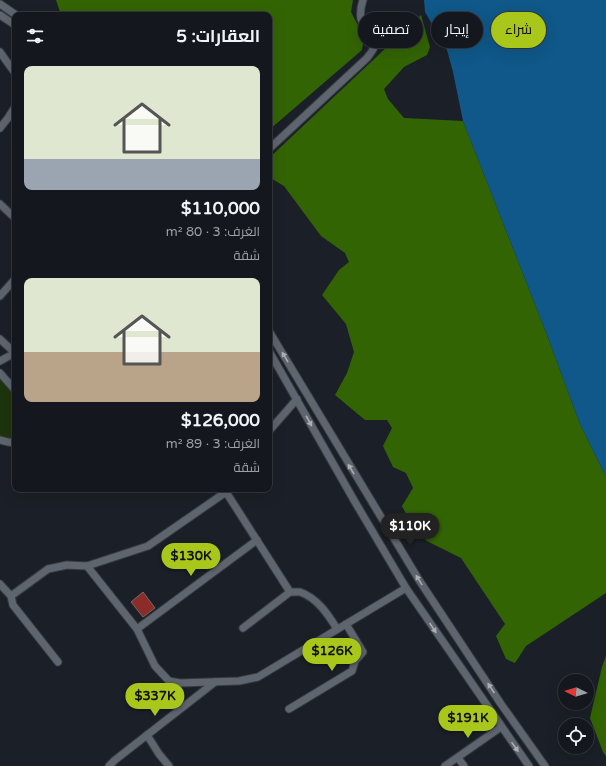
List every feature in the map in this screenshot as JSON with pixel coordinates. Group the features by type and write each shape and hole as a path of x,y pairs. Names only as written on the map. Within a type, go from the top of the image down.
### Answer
{"street":[{"path":"272,146 367,58 374,47 374,39 362,19 361,7 363,0"},
{"path":"0,4 12,12"},
{"path":"0,25 3,17 12,23"},
{"path":"0,52 12,69"},
{"path":"0,128 12,112"},
{"path":"0,204 12,215"},
{"path":"0,296 12,282"},
{"path":"272,336 419,580 501,704 545,766"},
{"path":"0,339 12,350"},
{"path":"0,361 12,355"},
{"path":"272,356 406,588 528,766"},
{"path":"0,373 12,387"},
{"path":"272,428 297,399"},
{"path":"0,440 12,442"},
{"path":"11,596 48,569 67,565 87,566 148,546 224,492"},
{"path":"228,492 290,592"},
{"path":"137,629 257,540"},
{"path":"87,566 137,629 155,666 169,681 180,683 239,681 258,677 406,588"},
{"path":"0,584 11,596 13,605 58,662"},
{"path":"244,628 290,592 299,592 315,600 329,614 337,629"},
{"path":"289,708 352,671 355,661 363,652 346,624"},
{"path":"109,766 215,682"},
{"path":"490,712 501,704"},
{"path":"445,766 503,730 516,725"},
{"path":"147,735 168,766"},
{"path":"458,758 464,766"}],"green space":[{"path":"56,0 353,0 351,12 358,25 358,48 362,48 362,50 272,127 272,12 60,12"},
{"path":"423,22 430,47 427,55 404,67 384,89 388,99 404,118 463,121 547,335 580,424 606,477 606,593 526,646 515,663 506,659 496,636 505,624 461,558 427,541 414,529 402,506 413,488 406,473 393,467 383,446 392,428 387,420 365,420 335,395 347,373 354,352 346,324 322,295 339,270 349,262 345,253 321,236 284,186 272,179 272,155 386,48 423,48"},
{"path":"0,377 12,391 12,439 0,437"},
{"path":"606,656 606,756 594,728 594,718 590,718 592,710 594,710 594,701"}],"water":[{"path":"424,0 606,0 606,477 580,424 547,335 463,121 453,72 446,48 483,48 483,12 431,12 431,22 425,12"}],"building":[{"path":"143,592 155,608 143,617 131,602"}]}
